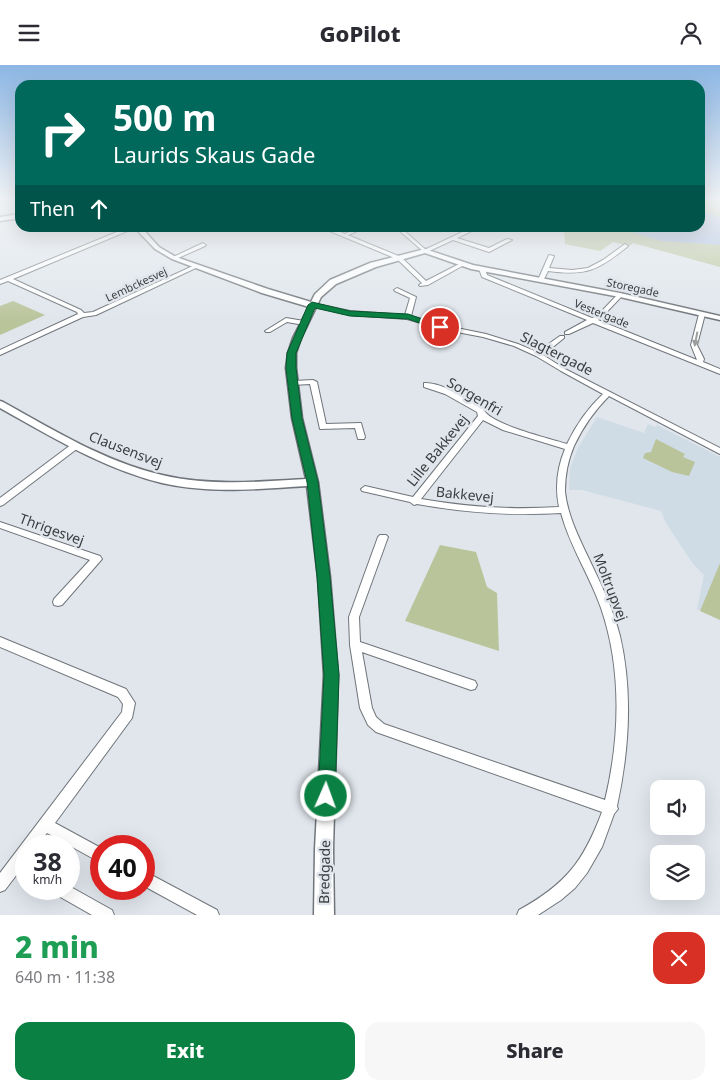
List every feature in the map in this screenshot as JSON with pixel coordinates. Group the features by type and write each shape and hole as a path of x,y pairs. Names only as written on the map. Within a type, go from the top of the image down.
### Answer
{"street":[{"path":"0,282 103,241"},
{"path":"150,241 157,248 174,257 312,305"},
{"path":"358,241 399,258 424,285 461,265"},
{"name":"Storegade","path":"413,241 425,251 461,265 620,295 720,318"},
{"path":"425,251 450,241"},
{"path":"459,241 489,250 508,241"},
{"path":"174,257 203,245"},
{"path":"546,269 570,273 598,267 625,246"},
{"name":"Bredgade","path":"324,915 324,849 331,675 324,577 312,482 297,418 292,353 312,305 324,290 338,280 373,265 425,251"},
{"path":"541,280 551,256"},
{"name":"Lembckesvej","path":"0,353 82,315 94,315 197,266"},
{"name":"Vestergade","path":"482,269 484,276 720,371"},
{"path":"8,279 79,311 82,315"},
{"path":"397,290 413,297 408,317"},
{"path":"538,355 565,335 607,311 620,295"},
{"name":"Slagtergade","path":"312,305 350,313 408,317 440,327 502,340 538,355 720,451"},
{"path":"699,363 701,359 694,345 702,313"},
{"path":"268,331 286,320 304,323"},
{"path":"293,383 313,382 323,427 358,425 361,437"},
{"name":"Sorgenfri","path":"426,385 454,395 480,411 482,416 506,428 568,447"},
{"name":"Moltrupvej","path":"524,915 566,887 582,868 598,844 611,809 618,778 622,708 617,653 606,610 564,510 560,492 563,462 568,447 594,407 608,393"},
{"name":"Clausensvej","path":"0,404 76,446 144,475 216,486 254,486 312,482"},
{"name":"Lille Bakkevej","path":"414,502 482,416"},
{"name":"Thrigesvej","path":"0,503 76,446"},
{"name":"Bakkevej","path":"365,489 414,502 459,509 508,512 564,510"},
{"name":"Thrigesvej","path":"0,525 97,559 58,602"},
{"path":"383,537 354,617 356,645 366,707 372,721 380,729 611,809"},
{"path":"0,642 122,693 129,703 128,714 38,835"},
{"path":"356,645 472,685"},
{"path":"45,825 90,850"},
{"path":"0,885 15,872"},
{"path":"155,884 212,915"},
{"path":"80,900 107,915"}],"shaded area":[{"path":"597,417 644,433 648,424 655,427 657,425 720,457 720,619 697,609 704,575 693,564 666,523 661,511 582,490 569,490 570,468 578,448"}],"green space":[{"path":"565,241 720,241 720,267 633,243 629,246 613,242 600,251 565,244"},
{"path":"13,301 45,315 0,335 0,306"},
{"path":"656,439 685,454 683,457 695,462 689,476 672,472 643,458 645,453 651,452"},
{"path":"440,545 476,552 487,587 497,593 499,651 405,621"},
{"path":"720,563 720,620 700,611"}],"water":[{"path":"661,241 720,241 720,245"}],"route":[{"path":"326,796 331,675 324,577 312,482 297,418 291,368 292,353 312,305 350,313 408,317 440,327"}]}
